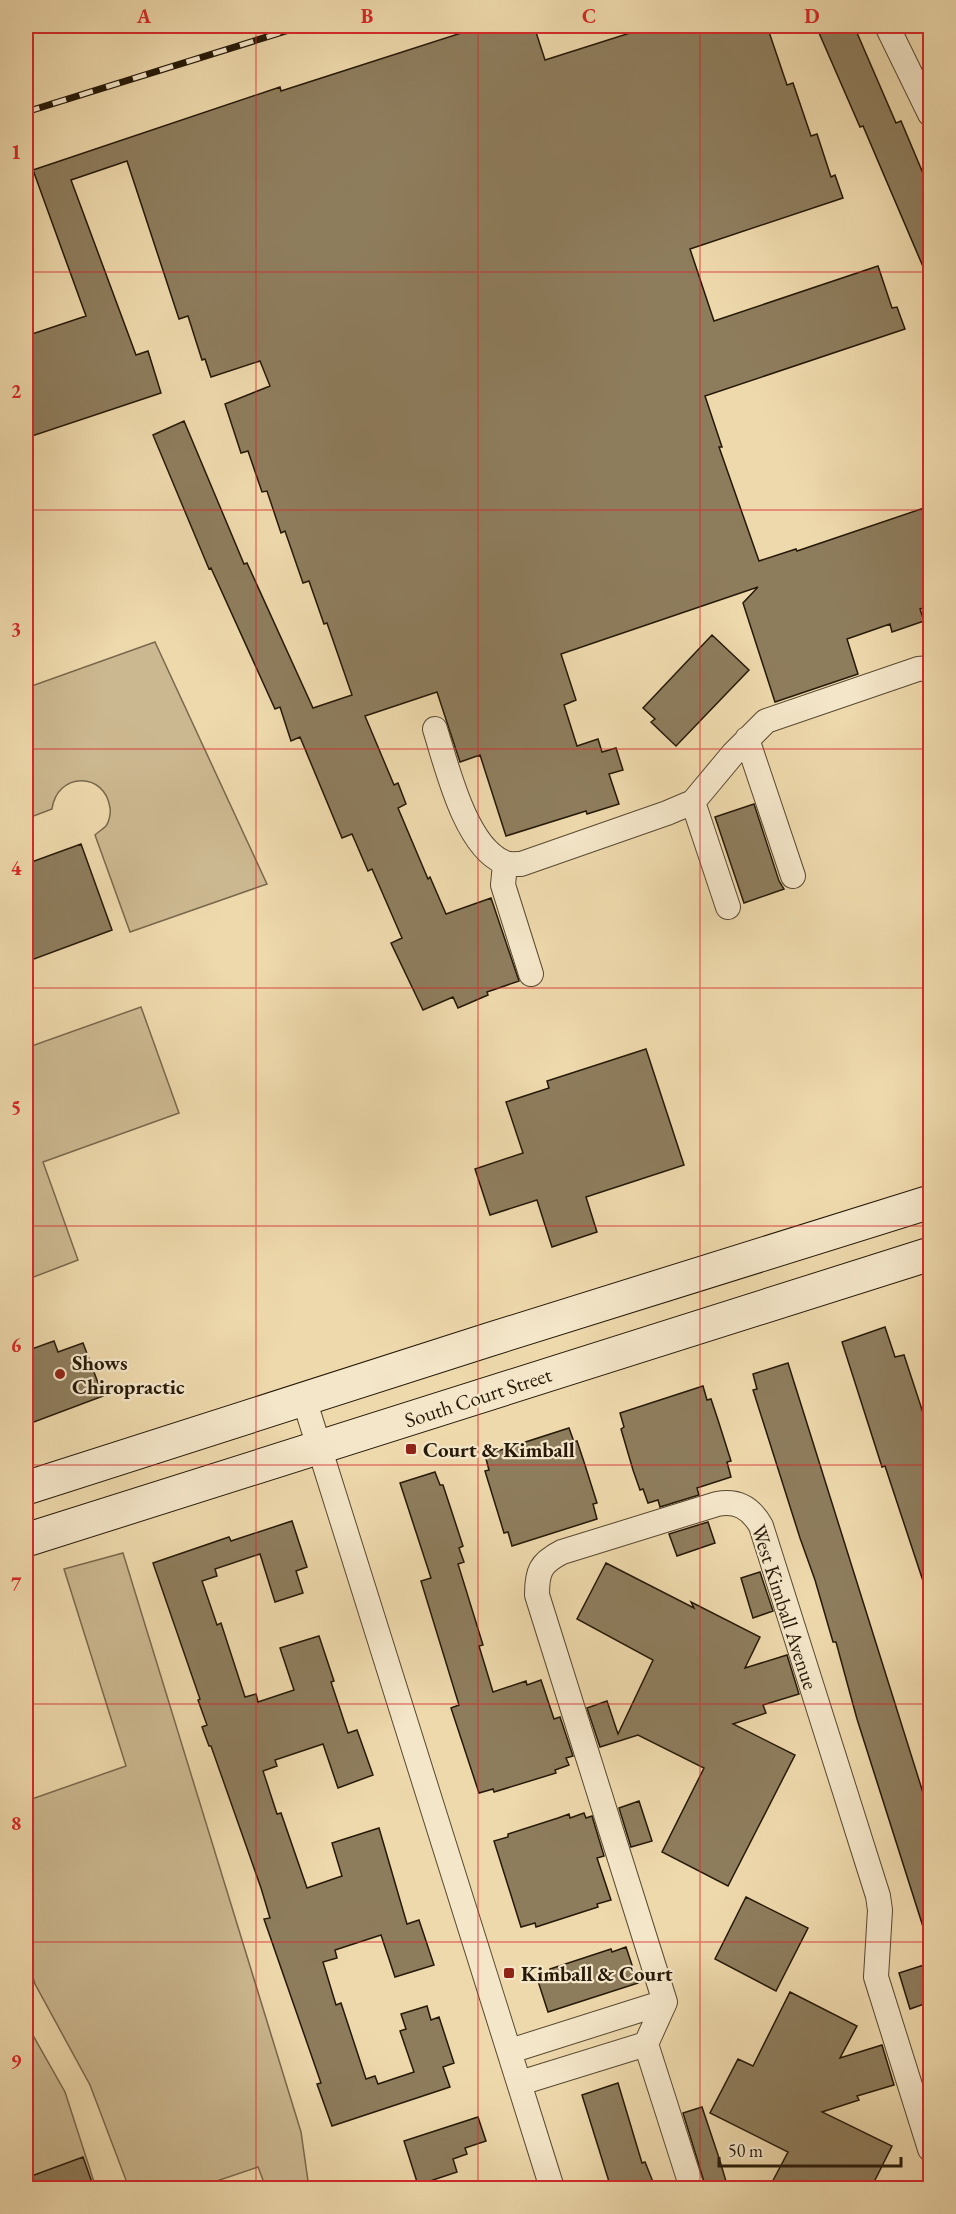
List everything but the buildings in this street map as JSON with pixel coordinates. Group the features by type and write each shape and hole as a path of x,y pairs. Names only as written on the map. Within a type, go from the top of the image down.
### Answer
{"street":[{"path":"887,26 930,114"},
{"path":"435,729 463,813 477,840 490,855 505,864 521,864 693,802 758,727 775,717 918,669 930,668"},
{"path":"747,739 793,876"},
{"path":"693,802 728,907"},
{"path":"505,864 503,885 531,974"},
{"path":"26,1488 930,1202"},
{"name":"South Court Street","path":"26,1540 930,1254"},
{"path":"304,1399 552,2188"},
{"name":"West Kimball Avenue","path":"665,2002 537,1595 537,1580 541,1568 550,1558 562,1552 729,1502 742,1506 754,1515 760,1526 878,1896 880,1910 876,1977 930,2149"},
{"path":"510,2051 665,2002"},
{"path":"665,2002 646,2044 692,2188"},
{"path":"520,2083 646,2044"}],"shaded area":[{"path":"155,642 267,884 130,932 95,835 106,826 110,812 106,796 100,787 91,782 71,783 62,788 52,809 26,819 26,688"},
{"path":"141,1007 179,1113 43,1162 78,1260 26,1280 26,1048"},
{"path":"123,1553 301,2132 309,2188 266,2188 258,2167 196,2188 129,2188 90,2085 35,1984 26,1955 26,1801 126,1766 64,1569"},
{"path":"26,2023 65,2092 96,2188 26,2188"}],"railway":[{"path":"26,112 302,26"}],"place":[{"name":"Shows Chiropractic","path":"60,1374"},
{"name":"Court & Kimball","path":"411,1449"},
{"name":"Kimball & Court","path":"509,1973"}]}
